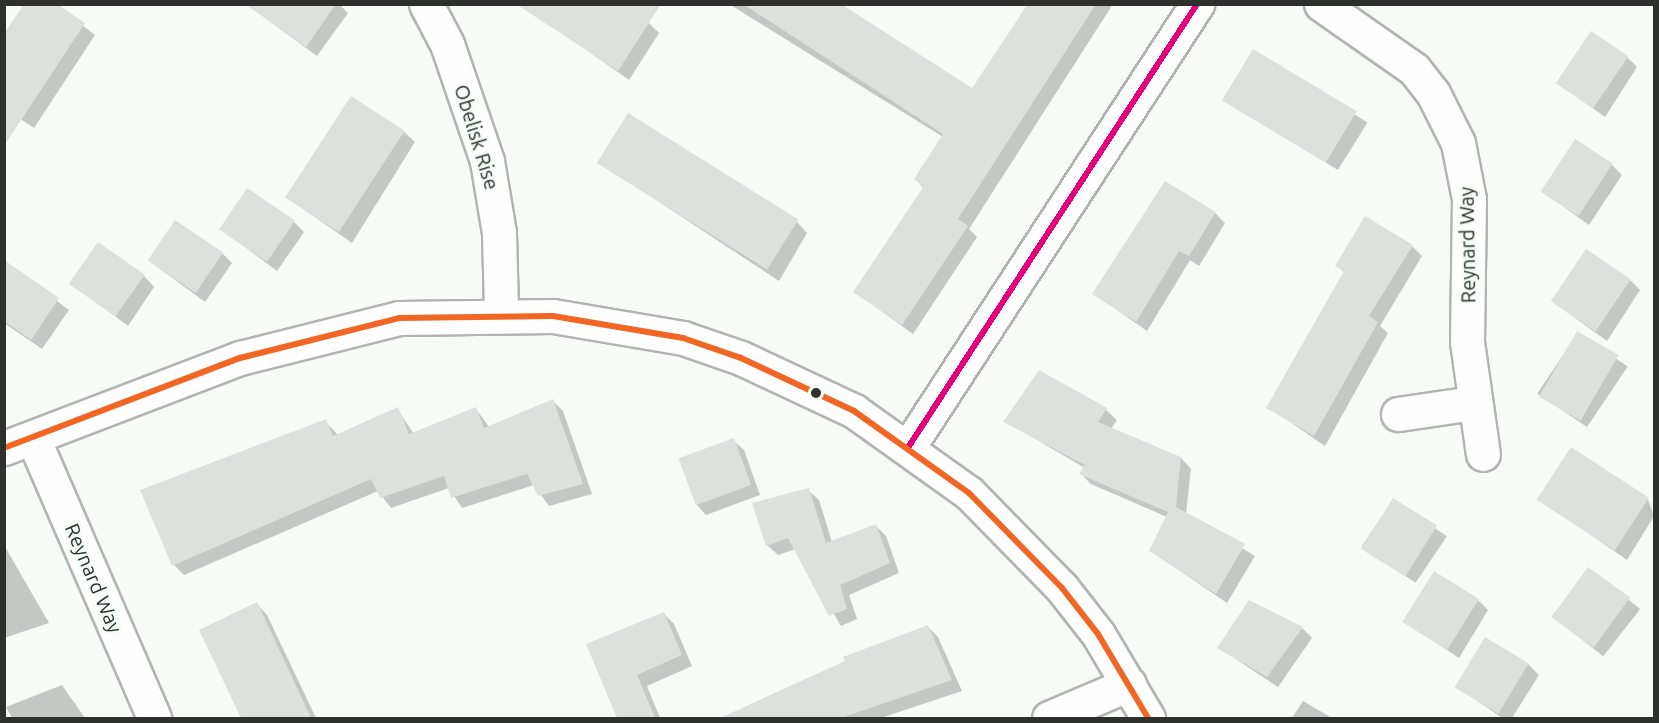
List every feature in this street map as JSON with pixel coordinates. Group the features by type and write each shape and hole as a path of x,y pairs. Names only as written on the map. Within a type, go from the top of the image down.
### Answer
{"street":[{"name":"Obelisk Rise","path":"426,4 447,44 488,161 499,233 501,312"},
{"path":"909,446 1197,4"},
{"name":"Reynard Way","path":"1321,4 1414,69 1433,93 1458,143 1469,199 1467,342 1473,403 1483,454"},
{"name":"Reynard Way","path":"154,718 19,443 297,340 399,318 501,312 599,321 683,338 797,383 909,446 1030,551 1098,634 1148,718"},
{"path":"1398,414 1473,403"},
{"path":"1049,718 1129,684"}],"building":[{"path":"24,4 57,4 85,23 4,146 4,34"},
{"path":"245,4 336,4 306,47"},
{"path":"516,4 661,4 618,71"},
{"path":"743,4 841,4 972,88 1028,4 1096,4 958,219 968,226 902,325 853,292 924,186 914,179 943,134"},
{"path":"1591,31 1628,56 1593,108 1556,83"},
{"path":"1253,49 1357,111 1326,163 1222,100"},
{"path":"351,96 405,131 339,232 285,197"},
{"path":"628,113 798,220 767,270 597,163"},
{"path":"1575,139 1613,164 1578,216 1541,192"},
{"path":"1165,181 1216,212 1189,256 1179,251 1136,322 1092,294"},
{"path":"247,188 295,220 267,262 219,229"},
{"path":"1365,216 1413,245 1369,316 1378,322 1314,436 1266,408 1344,271 1335,266"},
{"path":"175,220 223,252 196,293 148,261"},
{"path":"98,242 145,275 115,316 69,284"},
{"path":"1586,249 1631,279 1596,331 1551,301"},
{"path":"4,260 59,298 31,340 4,321"},
{"path":"1577,331 1619,355 1581,421 1539,397"},
{"path":"1039,370 1107,408 1098,422 1181,457 1176,507 1245,544 1216,594 1149,551 1168,512 1079,474 1085,465 1003,422"},
{"path":"553,399 583,484 538,496 527,474 451,498 444,476 380,498 371,479 172,566 140,490 326,419 333,436 398,407 409,434 476,407 484,428"},
{"path":"734,438 751,485 696,505 679,458"},
{"path":"1571,447 1649,498 1615,550 1537,500"},
{"path":"809,488 826,543 876,524 890,563 840,585 847,609 829,616 788,538 766,546 752,503"},
{"path":"1393,498 1437,526 1405,576 1361,549"},
{"path":"1588,567 1630,598 1594,648 1552,617"},
{"path":"1434,571 1479,599 1447,650 1402,622"},
{"path":"1249,600 1303,627 1267,677 1217,648"},
{"path":"257,602 311,718 241,718 199,630"},
{"path":"664,612 682,655 637,675 655,718 617,718 586,644"},
{"path":"928,625 952,680 841,718 720,718 845,661 843,657"},
{"path":"1485,637 1529,663 1498,714 1455,688"}],"transit line":[{"path":"909,446 1197,4"},
{"path":"4,448 240,358 399,318 553,316 683,338 741,358 854,411 969,493 1062,588 1098,634 1148,718"}]}
